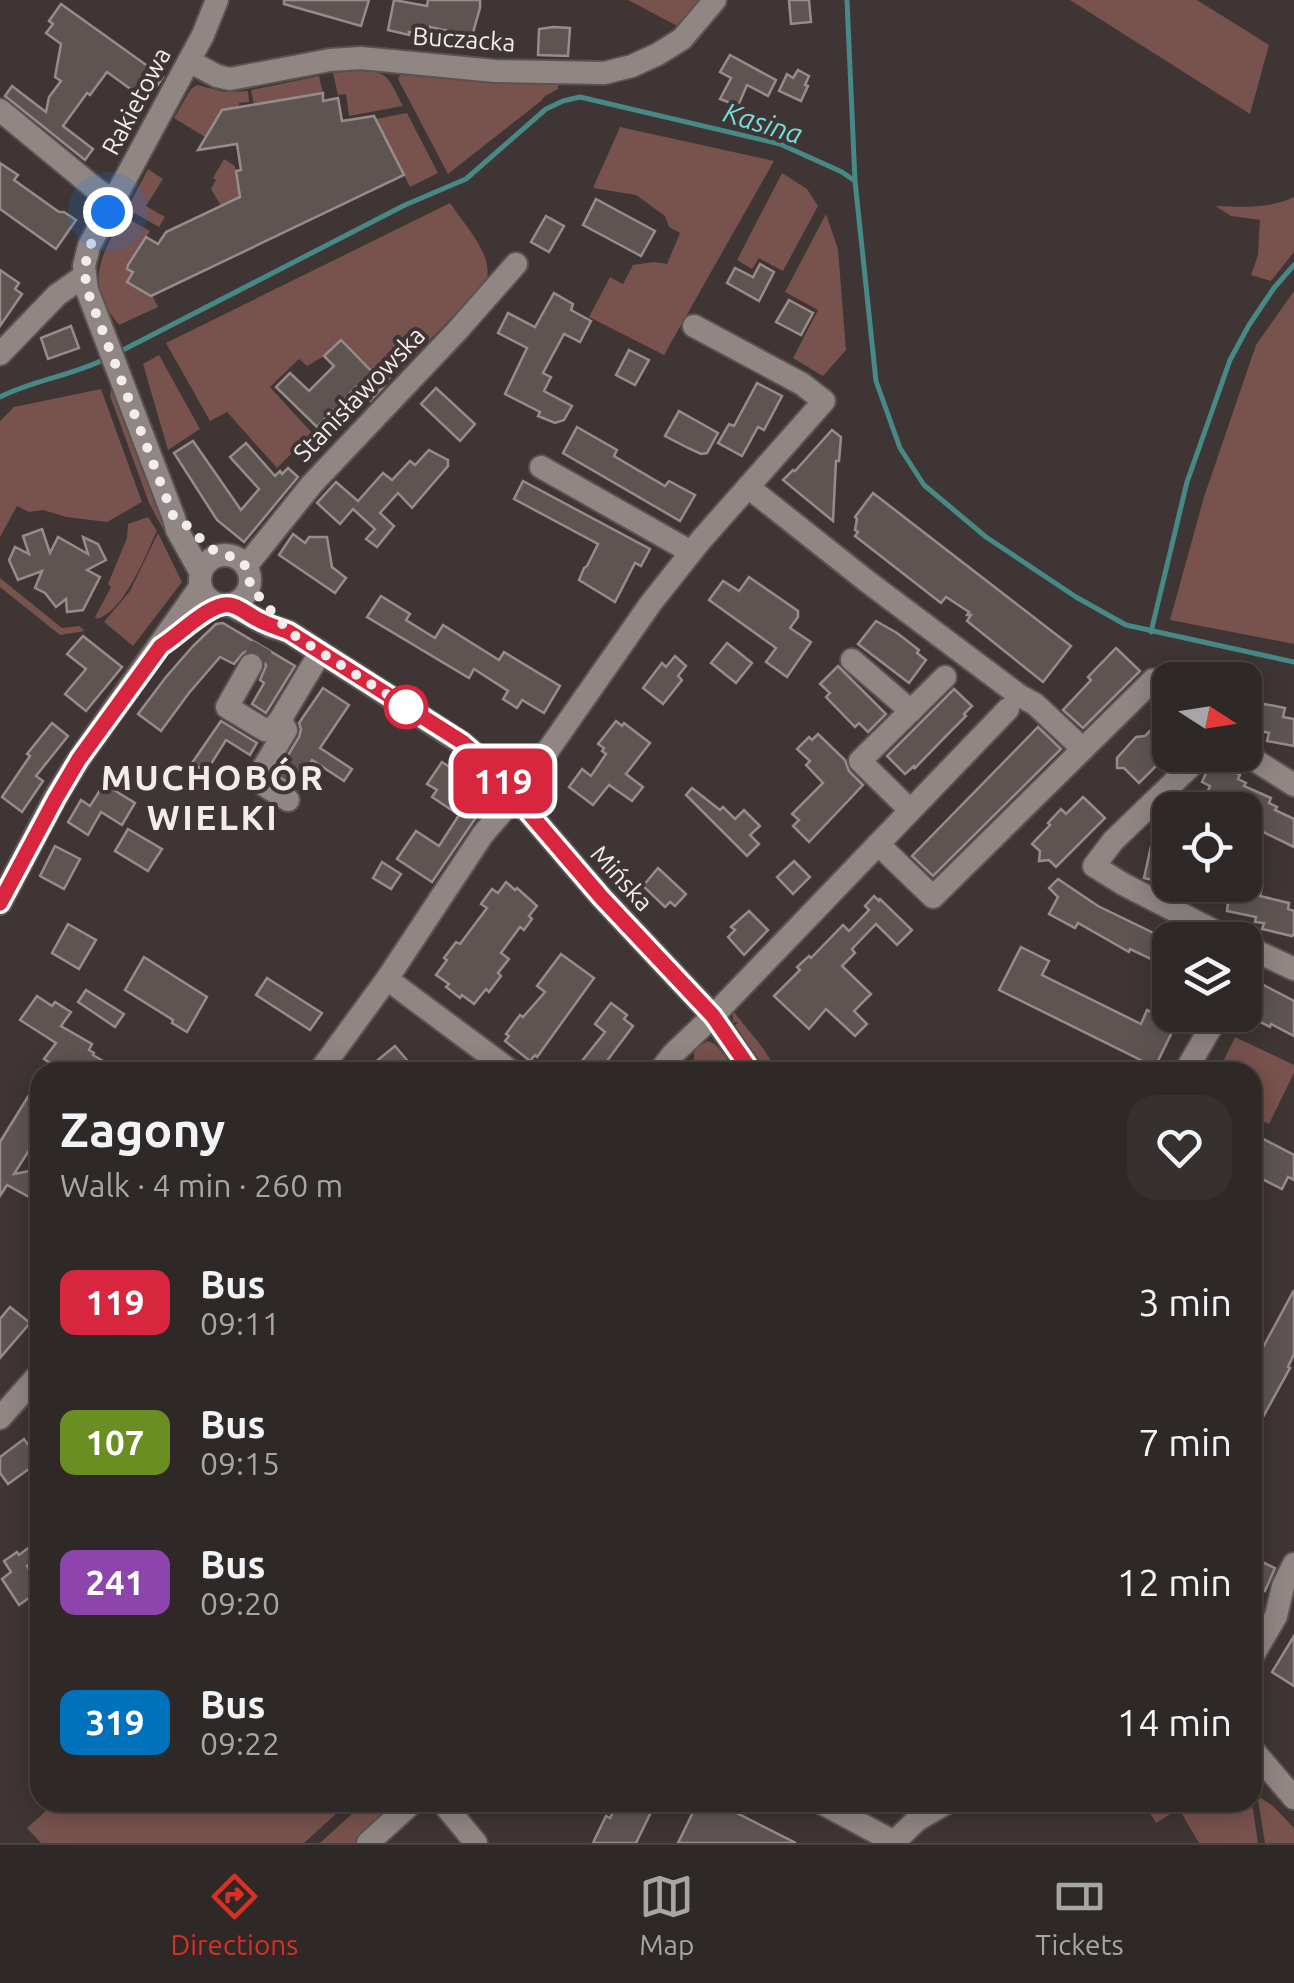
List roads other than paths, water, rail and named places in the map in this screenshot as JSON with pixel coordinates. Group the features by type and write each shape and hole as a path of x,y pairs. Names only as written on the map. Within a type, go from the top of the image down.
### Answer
{"street":[{"name":"Rakietowa","path":"84,276 89,246 207,26 217,0"},
{"name":"Buczacka","path":"189,60 216,76 230,79 361,58 495,71 604,73 632,66 682,39 714,0"},
{"path":"0,110 114,200"},
{"name":"Stanisławowska","path":"248,576 312,484 516,264"},
{"path":"0,354 57,295 84,276 176,530 208,599 226,605"},
{"path":"326,1062 650,603 824,401 802,384 694,326"},
{"path":"541,467 692,552"},
{"path":"748,487 880,591 1035,704 1083,749"},
{"path":"161,646 203,615 243,598 248,576 236,557 211,549 174,518"},
{"path":"0,903 79,759 161,646 209,560 222,554"},
{"name":"Mińska","path":"248,576 268,642"},
{"name":"Mińska","path":"226,605 268,642 320,653 462,742 486,763 602,898 713,1016 745,1062"},
{"path":"268,642 227,707 265,730 280,720 320,653"},
{"path":"852,660 911,711"},
{"path":"910,810 860,762 946,677"},
{"path":"883,849 933,897 1152,680"},
{"path":"667,1062 883,849 910,810 1008,709"},
{"path":"280,720 286,730 256,780 288,800"},
{"path":"1262,765 1294,785"},
{"path":"1185,772 1094,866 1193,922"},
{"path":"1262,956 1294,969"},
{"path":"387,980 498,1062"},
{"path":"1192,1062 1208,1032"},
{"path":"0,1418 30,1384"},
{"path":"1262,1640 1276,1616 1283,1586 1294,1564"},
{"path":"1262,1761 1294,1798"},
{"path":"368,1843 402,1812"},
{"path":"450,1812 476,1843"},
{"path":"838,1812 893,1842 931,1812"}],"waterway":[{"path":"847,0 855,181"},
{"name":"Kasina","path":"119,352 405,205 466,179 546,109 563,101 580,97 780,144 855,181 876,381 900,448 924,485 986,537 1126,625 1294,662"},
{"path":"1151,632 1187,482 1230,360 1249,325 1294,265"},
{"name":"Kasina","path":"0,397 105,359"}],"tunnel":[{"path":"251,665 262,646"}],"district":[{"name":"MUCHOBÓR WIELKI","path":"213,798"}]}
